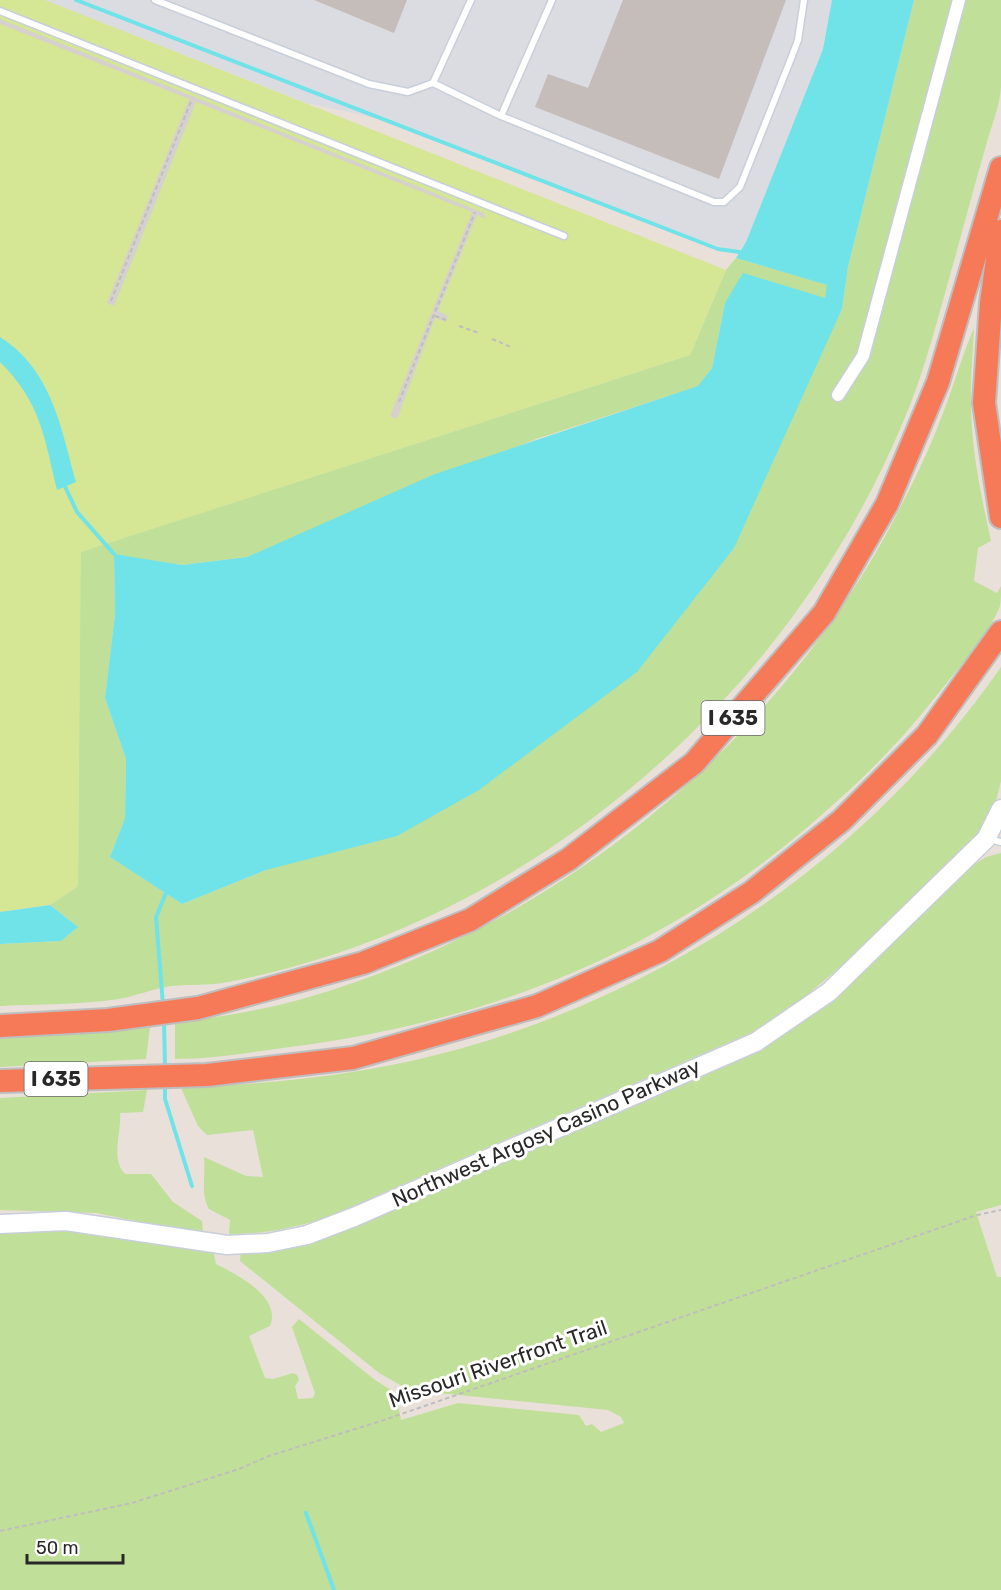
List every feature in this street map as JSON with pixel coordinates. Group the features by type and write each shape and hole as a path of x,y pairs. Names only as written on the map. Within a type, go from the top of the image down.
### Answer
{"highway":[{"name":"I 635","path":"0,1026 108,1020 198,1008 363,963 470,920 569,859 694,763 824,613 887,504 938,382 1001,168"},
{"path":"1001,231 991,303 984,403 1001,517"},
{"name":"I 635","path":"0,1082 207,1075 353,1058 537,1006 660,951 752,892 842,820 927,735 1001,632"}],"street":[{"path":"838,395 863,356 959,0"},
{"name":"Northwest Argosy Casino Parkway","path":"0,1224 66,1221 227,1245 268,1243 307,1235 354,1217 756,1042 829,992 993,840 1001,809"}],"lane":[{"path":"155,0 369,84 408,92 433,83 471,0"},
{"path":"501,116 552,0"},
{"path":"433,83 501,116 714,202 724,202 740,187 779,89 798,40 804,0"},
{"path":"0,11 564,236"}],"path":[{"path":"111,301 192,99"},
{"path":"399,402 475,212"},
{"path":"434,316 446,321"},
{"path":"459,326 479,333"},
{"path":"492,339 512,347"},
{"name":"Missouri Riverfront Trail","path":"0,1531 132,1503 218,1476 269,1456 374,1424 786,1279 977,1215 1001,1210"}],"shaded area":[{"path":"45,0 832,0 823,49 746,242 739,252 680,234 384,120 306,103"},
{"path":"0,19 484,213 486,219 477,215 438,311 448,316 446,322 435,318 397,419 390,416 472,212 196,102 114,306 107,303 189,99 0,24"}],"green space":[{"path":"0,0 45,0 726,270 690,355 81,552 78,886 50,905 0,912"},
{"path":"914,0 1001,0 1001,87 997,110 927,355 903,422 853,524 791,619 717,707 634,785 542,853 443,910 338,953 228,982 165,987 126,998 104,1001 0,1006 0,944 61,941 78,927 50,905 78,886 80,552 690,355 726,270 736,258 828,285 825,298 725,303 712,368 699,386 536,439 247,557 182,565 114,555 115,614 105,698 126,759 125,818 110,857 182,904 266,870 828,338 842,309 848,267"},
{"path":"974,328 971,420 980,489 991,541 978,548 974,581 997,593 1001,586 1000,606 980,641 922,714 887,753 836,802 776,853 714,897 649,936 582,968 513,996 441,1018 367,1035 233,1055 175,1059 175,1024 287,1003 396,967 486,925 571,875 651,816 724,749 791,675 849,596 899,510 923,462"},
{"path":"1001,667 1001,781 993,813 977,837 874,936 820,984 764,1027 328,1217 279,1230 229,1234 230,1220 209,1209 204,1191 204,1157 246,1176 263,1177 253,1130 207,1135 198,1126 181,1088 296,1079 354,1072 411,1061 498,1037 583,1005 665,966 742,919 815,866 883,805 945,739"},
{"path":"1001,853 1001,1205 976,1212 997,1277 1001,1277 1001,1590 0,1590 0,1233 75,1230 213,1251 216,1264 245,1280 263,1296 269,1305 272,1315 270,1326 249,1336 265,1378 273,1379 293,1373 297,1375 299,1380 295,1386 298,1399 313,1398 315,1393 292,1327 299,1319 375,1380 396,1393 401,1420 458,1403 579,1415 586,1426 592,1424 601,1432 624,1423 621,1417 608,1410 409,1390 379,1373 240,1261 241,1251 261,1250 768,1043 818,1011 972,866 986,857"},
{"path":"150,1027 146,1059 0,1067 0,1039"},
{"path":"147,1090 143,1112 120,1113 118,1161 125,1174 151,1174 173,1202 202,1221 203,1230 200,1234 96,1213 0,1210 0,1098"}],"water":[{"path":"832,0 914,0 848,267 842,309 734,548 637,672 479,790 397,836 266,870 182,904 110,857 125,818 126,759 105,698 115,614 114,554 182,565 247,557 435,474 698,386 712,368 725,303 743,273 825,298 827,285 736,258 746,242 823,49"},
{"path":"0,337 18,350 43,383 59,421 76,482 57,490 44,437 33,406 14,377 0,362"},
{"path":"50,905 78,927 61,941 0,944 0,912"}],"building":[{"path":"314,0 407,0 394,33"},
{"path":"623,0 786,0 719,179 535,107 548,74 588,88"}],"waterway":[{"path":"76,0 718,249 739,252"},
{"path":"63,482 77,512 114,554"},
{"path":"163,1005 156,917 166,893"},
{"path":"164,1021 165,1067"},
{"path":"165,1084 165,1099 192,1186"},
{"path":"306,1513 334,1590"}]}
